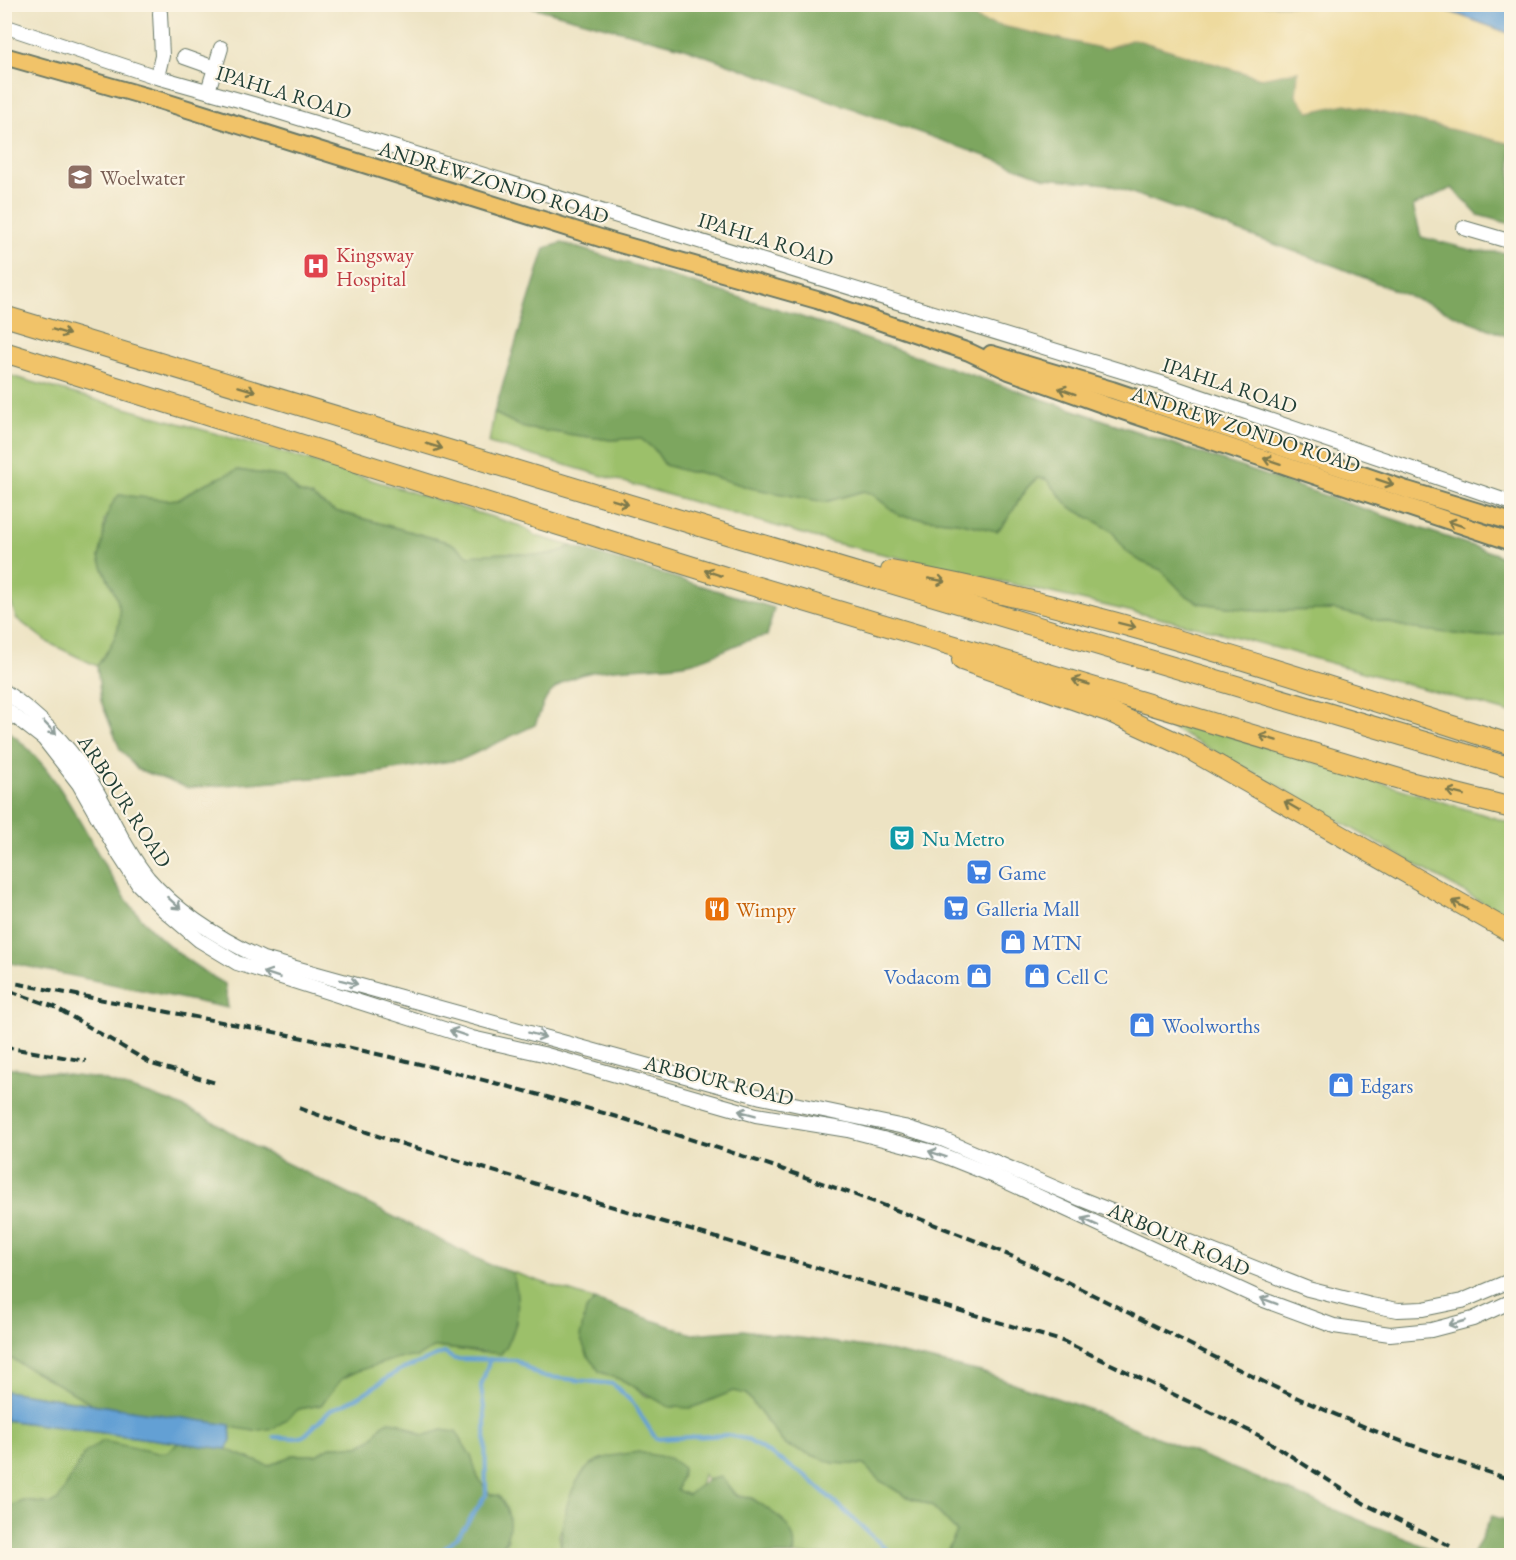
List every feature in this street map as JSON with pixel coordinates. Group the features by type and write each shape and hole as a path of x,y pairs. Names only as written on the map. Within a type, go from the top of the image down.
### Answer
{"highway":[{"path":"4,316 1512,768"},
{"path":"4,352 751,585 1413,783 1512,808"},
{"path":"797,555 980,587 1136,627 1512,745"},
{"path":"751,585 1110,712 1184,746 1512,933"},
{"path":"1272,669 1512,731"}],"main road":[{"name":"ANDREW ZONDO ROAD","path":"4,56 154,99 613,242 817,300 969,352 995,355 1108,398 1512,542"},
{"name":"ANDREW ZONDO ROAD","path":"1108,398 1512,522"}],"street":[{"path":"156,77 162,56 160,13"},
{"name":"IPAHLA ROAD","path":"4,26 156,77 1196,394 1512,503"},
{"path":"208,91 221,48"},
{"path":"184,57 215,68"},
{"path":"1464,228 1512,242"},
{"path":"1108,398 1119,372"},
{"name":"ARBOUR ROAD","path":"4,691 51,729 74,754 147,877 174,904 232,945 263,959 393,993 677,1075 761,1097 904,1127 942,1139 995,1169 1261,1299 1334,1326 1390,1334 1431,1330 1473,1319 1512,1301"},
{"name":"ARBOUR ROAD","path":"4,708 44,739 80,784 138,884 199,940 237,963 488,1042 543,1054 756,1115 848,1130 995,1169 1081,1200 1308,1289 1371,1305 1398,1310 1423,1309 1462,1301 1512,1280"}],"green space":[{"path":"524,5 949,5 984,22 1105,49 1134,39 1260,78 1298,71 1310,112 1346,104 1511,144 1511,224 1478,215 1452,188 1413,206 1421,237 1475,251 1511,253 1511,338 1338,267 1107,184 1046,178 681,47"},
{"path":"562,243 781,310 1496,554 1511,564 1511,632 1480,637 1415,629 1335,610 1258,611 1199,603 1184,594 1161,570 1142,562 1127,552 1111,530 1070,507 1046,479 1038,478 1026,489 997,531 957,522 900,516 872,494 864,491 825,502 751,488 698,472 689,472 665,465 655,450 640,438 611,440 524,428 494,413 545,248"},
{"path":"4,374 275,450 521,526 536,536 571,546 548,554 502,553 469,556 451,543 332,510 311,496 298,492 284,477 238,470 200,486 180,499 167,500 119,495 104,520 103,543 99,557 118,602 119,622 114,640 97,666 49,643 16,618 4,581"},
{"path":"494,413 524,428 611,440 640,438 655,450 665,465 751,488 825,502 863,491 872,494 900,516 957,522 997,531 1026,489 1038,478 1047,479 1070,507 1111,530 1127,552 1142,562 1161,569 1184,594 1199,603 1258,611 1335,610 1415,629 1480,637 1511,632 1511,713 1215,631 831,542 489,443"},
{"path":"237,470 284,477 298,492 311,496 332,510 451,543 469,556 502,553 548,554 571,546 774,608 767,636 748,640 693,662 595,671 577,676 561,684 548,696 535,725 463,759 375,773 188,788 137,769 120,749 101,701 97,666 114,640 120,612 99,557 107,516 119,495 167,500 180,499 200,486"},
{"path":"1125,703 1511,823 1511,919 1283,789"},
{"path":"5,729 24,744 55,781 118,887 152,930 179,954 225,984 228,1008 5,962"},
{"path":"5,1067 99,1079 172,1102 214,1122 254,1147 490,1265 512,1272 517,1293 517,1314 507,1345 501,1354 436,1347 416,1357 398,1358 349,1374 341,1380 321,1405 299,1409 275,1428 254,1431 93,1404 5,1355"},
{"path":"512,1272 595,1300 586,1310 600,1372 624,1381 646,1396 692,1408 733,1391 746,1394 785,1445 833,1463 864,1465 879,1480 905,1496 931,1505 957,1532 945,1555 793,1555 795,1550 783,1520 752,1498 735,1494 721,1477 707,1480 703,1474 700,1487 688,1495 677,1490 676,1487 682,1476 603,1458 591,1464 579,1481 559,1535 562,1555 499,1555 508,1539 490,1494 478,1478 471,1456 442,1430 426,1436 398,1422 382,1425 372,1439 359,1446 333,1446 316,1455 293,1455 268,1466 226,1449 231,1440 230,1425 254,1431 299,1409 321,1405 340,1380 366,1367 398,1358 416,1357 435,1347 484,1353 516,1324 517,1303"},
{"path":"595,1300 692,1334 743,1330 880,1349 981,1372 1088,1409 1445,1555 945,1555 957,1532 931,1505 905,1496 879,1480 864,1465 833,1463 785,1445 746,1394 733,1391 692,1408 669,1407 624,1381 600,1372 588,1357 580,1337 586,1310"},
{"path":"5,1355 93,1404 5,1391"},
{"path":"5,1420 179,1443 167,1452 158,1453 145,1451 85,1453 58,1501 51,1504 24,1501 5,1508"},
{"path":"389,1421 398,1422 422,1436 442,1430 456,1432 471,1456 478,1478 490,1494 499,1496 507,1511 508,1532 499,1555 5,1556 4,1508 24,1501 51,1504 58,1500 85,1453 103,1441 158,1453 167,1452 179,1443 226,1449 268,1466 293,1455 316,1455 332,1446 359,1446 372,1439 382,1425"},
{"path":"638,1452 669,1458 683,1468 677,1490 688,1495 707,1480 721,1477 736,1495 753,1499 784,1522 793,1537 795,1546 793,1555 562,1555 562,1532 567,1505 585,1470 604,1458"},
{"path":"1492,1516 1511,1522 1511,1555 1473,1555"}],"sand":[{"path":"949,5 1432,5 1511,34 1511,144 1346,104 1310,112 1296,96 1298,71 1261,78 1134,39 1105,49 984,22"}],"water":[{"path":"1432,5 1511,5 1511,34"},
{"path":"5,1391 230,1425 231,1440 226,1449 5,1420"}],"waterway":[{"path":"274,1437 304,1436 331,1410 357,1398 398,1371 444,1353 454,1359 516,1360 540,1376 613,1384 633,1403 656,1439 727,1435 746,1439 806,1476 894,1556"},
{"path":"437,1556 460,1534 486,1495 485,1416 481,1386 490,1359"}],"railway":[{"path":"4,981 308,1039 428,1066 581,1106 808,1178 996,1249 1074,1285 1266,1383 1326,1410 1387,1436 1512,1480"},
{"path":"10,991 55,1007 152,1064 216,1083"},
{"path":"4,1047 86,1061"},
{"path":"299,1108 386,1139 1065,1342 1260,1436 1365,1504 1452,1547"}],"place":[{"name":"Woelwater","path":"80,177"},
{"name":"Kingsway Hospital","path":"316,266"},
{"name":"Nu Metro","path":"902,838"},
{"name":"Game","path":"979,872"},
{"name":"Galleria Mall","path":"956,908"},
{"name":"Wimpy","path":"717,909"},
{"name":"MTN","path":"1013,942"},
{"name":"Vodacom","path":"979,976"},
{"name":"Cell C","path":"1037,976"},
{"name":"Woolworths","path":"1142,1025"},
{"name":"Edgars","path":"1341,1085"}]}
